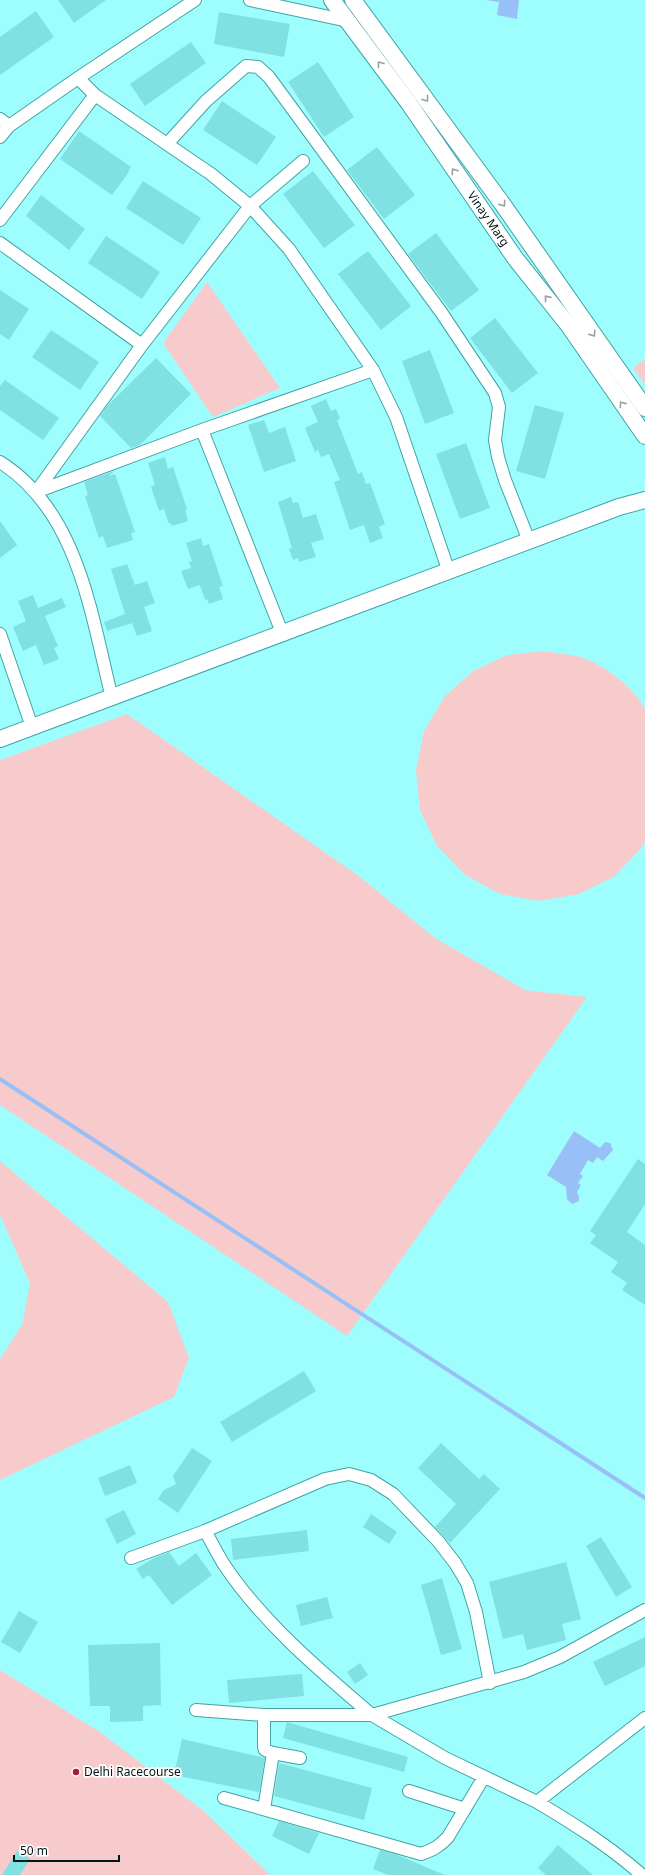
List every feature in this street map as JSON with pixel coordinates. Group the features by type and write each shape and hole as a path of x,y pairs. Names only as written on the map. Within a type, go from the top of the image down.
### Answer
{"main road":[{"name":"Vinay Marg","path":"332,0 408,102 515,258 569,326 645,436"},
{"name":"Vinay Marg","path":"353,0 501,202 645,408"},
{"path":"0,740 619,507 645,500"}],"street":[{"path":"0,137 5,122 78,78 195,0"},
{"path":"250,0 348,21"},
{"path":"167,144 206,101 246,66 258,67 269,78 441,312 495,393 499,407 495,440 498,457 505,480 529,542"},
{"path":"78,78 95,95 212,174 250,206 289,249 373,370 396,417 449,572"},
{"path":"0,220 95,95"},
{"path":"36,492 142,346 250,206 303,161"},
{"path":"0,243 142,346"},
{"path":"36,492 202,430 373,370"},
{"path":"202,430 283,634"},
{"path":"0,462 36,492 64,536 81,572 112,698"},
{"path":"0,634 32,727"},
{"path":"131,1558 205,1531 325,1479 348,1474 372,1480 393,1494 438,1541 455,1563 467,1584 476,1612 490,1683"},
{"path":"205,1531 223,1563 249,1598 294,1645 333,1682 372,1715 438,1755 537,1802 605,1844 642,1875"},
{"path":"196,1710 264,1715 372,1715 490,1683 524,1672 560,1657 645,1610"},
{"path":"264,1715 265,1750 300,1758"},
{"path":"537,1802 645,1718"},
{"path":"264,1809 273,1753"},
{"path":"224,1798 421,1854 431,1851 441,1845 484,1777"},
{"path":"409,1791 465,1809"}],"shaded area":[{"path":"207,282 280,388 213,417 163,343"},
{"path":"645,359 645,384 633,368"},
{"path":"544,651 581,657 599,665 626,685 634,693 645,709 645,842 615,876 579,894 539,901 500,894 465,875 437,846 420,810 416,770 424,731 445,696 473,671 507,655"},
{"path":"127,714 360,877 435,938 525,990 587,997 347,1336 0,1105 0,760"},
{"path":"0,1161 168,1302 189,1358 174,1397 0,1480 0,1359 22,1325 30,1283 0,1215"},
{"name":"Delhi Racecourse","path":"0,1670 100,1732 205,1812 270,1875 0,1875"}],"water":[{"path":"486,0 519,0 517,19 497,15 499,2"},
{"path":"574,1131 600,1148 605,1142 610,1143 613,1150 603,1161 597,1157 593,1163 588,1160 580,1174 583,1176 578,1183 581,1185 577,1192 579,1201 572,1204 567,1199 566,1187 547,1175"}],"building":[{"path":"58,0 106,0 74,23"},
{"path":"36,11 54,37 0,75 0,37"},
{"path":"219,12 290,24 284,57 214,44"},
{"path":"191,42 206,63 145,106 130,84"},
{"path":"318,62 354,117 324,137 288,82"},
{"path":"222,101 276,137 257,165 203,130"},
{"path":"79,131 131,167 112,195 60,159"},
{"path":"377,147 415,195 384,219 347,170"},
{"path":"313,171 355,225 324,248 283,194"},
{"path":"143,181 201,218 183,245 126,208"},
{"path":"41,195 85,229 69,250 26,216"},
{"path":"436,233 479,290 451,311 408,254"},
{"path":"106,236 160,272 142,299 88,263"},
{"path":"368,251 411,306 381,330 338,274"},
{"path":"0,290 29,309 9,340 0,334"},
{"path":"495,318 538,373 512,393 470,338"},
{"path":"51,330 99,362 80,390 32,357"},
{"path":"430,350 454,413 425,424 402,361"},
{"path":"156,358 191,394 140,445 131,448 100,416 107,406"},
{"path":"5,380 59,418 43,440 0,410 0,386"},
{"path":"326,399 331,411 336,409 340,419 337,420 358,474 362,472 366,484 370,483 385,524 379,527 383,538 370,543 364,525 350,530 334,482 340,480 329,454 321,457 318,450 315,452 305,428 318,422 311,406"},
{"path":"535,405 564,413 545,479 516,471"},
{"path":"264,420 269,433 285,427 296,461 264,472 248,425"},
{"path":"466,443 490,508 460,519 436,454"},
{"path":"165,457 168,469 173,467 187,509 185,510 188,521 172,526 171,523 169,524 164,509 159,511 151,487 155,485 148,463"},
{"path":"114,471 109,476 115,474 135,532 131,533 133,540 107,548 103,536 99,538 85,496 88,495 84,482"},
{"path":"291,497 293,503 298,502 303,518 316,514 324,539 311,543 316,557 299,562 298,558 293,560 289,549 292,548 278,502"},
{"path":"0,521 17,545 0,558"},
{"path":"201,538 203,546 209,544 223,586 219,587 223,599 209,604 207,599 205,600 200,585 188,589 181,571 191,568 189,562 192,561 186,543"},
{"path":"127,564 135,585 147,581 155,603 144,607 152,631 137,636 132,623 107,631 104,622 125,614 111,569"},
{"path":"33,595 38,608 62,598 66,607 45,616 58,646 54,648 59,659 44,665 36,645 23,651 13,627 26,621 18,601"},
{"path":"638,1159 645,1164 645,1204 627,1232 645,1245 645,1305 622,1290 627,1283 611,1272 618,1262 590,1243 596,1235 590,1231"},
{"path":"304,1371 316,1391 232,1442 220,1422"},
{"path":"441,1443 479,1479 484,1474 500,1489 450,1543 435,1527 456,1504 418,1468"},
{"path":"192,1448 212,1461 178,1513 158,1499 164,1490 176,1484 173,1476"},
{"path":"130,1465 137,1483 105,1496 98,1478"},
{"path":"124,1510 136,1534 117,1544 105,1519"},
{"path":"371,1514 397,1532 389,1544 363,1527"},
{"path":"307,1530 309,1551 233,1560 231,1539"},
{"path":"601,1537 632,1587 616,1597 586,1546"},
{"path":"169,1552 179,1566 196,1553 212,1575 172,1605 149,1575 143,1579 136,1569 154,1558"},
{"path":"566,1562 581,1619 562,1624 566,1640 527,1650 523,1634 503,1639 489,1582"},
{"path":"442,1578 462,1649 441,1655 421,1585"},
{"path":"327,1597 333,1618 301,1626 296,1605"},
{"path":"19,1611 38,1622 20,1653 1,1642"},
{"path":"645,1637 645,1666 605,1686 593,1662"},
{"path":"160,1643 161,1705 143,1706 143,1721 110,1722 110,1706 90,1706 88,1645"},
{"path":"360,1663 368,1675 355,1684 347,1672"},
{"path":"302,1674 304,1696 229,1703 227,1680"},
{"path":"287,1722 408,1757 404,1772 283,1738"},
{"path":"182,1739 265,1758 259,1792 174,1775"},
{"path":"279,1763 372,1788 364,1820 274,1796"},
{"path":"279,1821 319,1833 309,1854 272,1836"},
{"path":"558,1845 593,1875 546,1875 538,1868"},
{"path":"380,1850 395,1854 445,1875 388,1875 373,1869"},
{"path":"17,1851 30,1859 20,1875 2,1875"}],"waterway":[{"path":"0,1079 645,1498"}],"place":[{"name":"Delhi Racecourse","path":"76,1772"}]}
